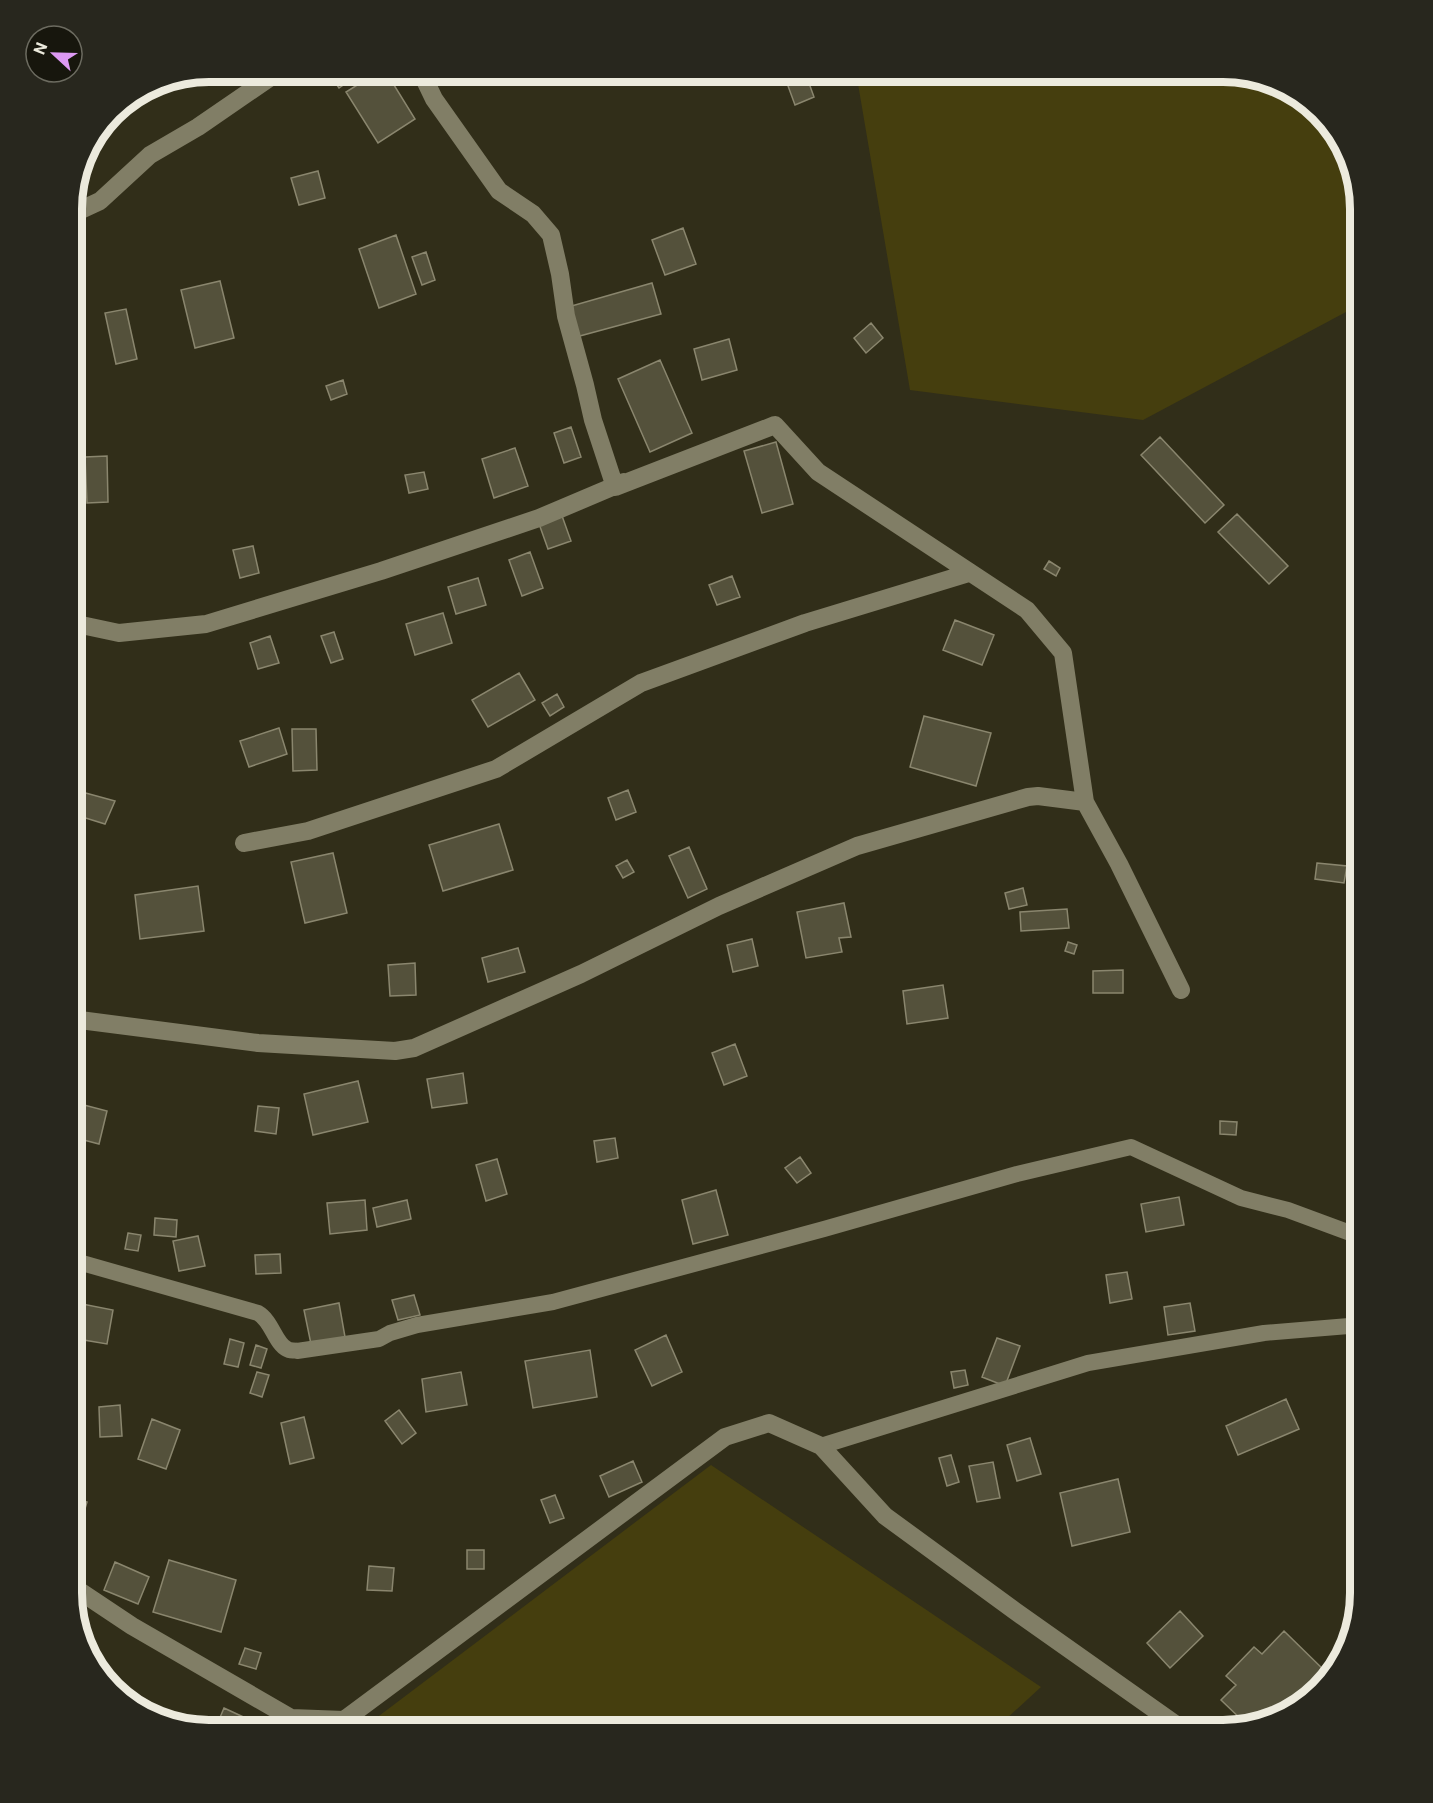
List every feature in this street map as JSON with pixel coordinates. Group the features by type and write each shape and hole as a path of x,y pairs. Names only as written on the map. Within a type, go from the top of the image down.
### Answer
{"street":[{"path":"83,209 100,201 150,155 198,128 262,83"},
{"path":"426,83 434,99 499,191 533,214 551,235 566,316 592,420 615,487"},
{"path":"83,625 119,633 206,624 381,571 539,518 774,425 818,472 1027,610 1063,653 1085,801 1181,990"},
{"path":"244,843 308,831 496,769 641,683 804,623 969,573"},
{"path":"83,1020 258,1043 395,1051 414,1048 580,974 719,906 857,846 1028,797 1085,801"},
{"path":"346,1720 725,1437 769,1423 822,1446 885,1516 1169,1720"},
{"path":"83,1593 132,1626 291,1718 303,1720"}],"lane":[{"path":"83,1263 258,1313 265,1317 286,1349 297,1351 379,1339 390,1333 417,1325 553,1302 1017,1174 1131,1147 1241,1198 1288,1210 1350,1233"},
{"path":"822,1446 1088,1363 1264,1333 1350,1326"}],"shaded area":[{"path":"858,83 1232,83 1257,87 1287,99 1313,120 1329,139 1344,169 1349,193 1350,310 1143,420 910,390"},
{"path":"711,1465 1041,1687 1005,1720 374,1720"}],"building":[{"path":"336,83 346,83 339,88"},
{"path":"360,83 393,83 415,119 378,143 346,92"},
{"path":"787,83 809,83 814,97 795,105"},
{"path":"318,171 325,198 299,205 291,178"},
{"path":"683,228 696,264 665,275 652,240"},
{"path":"396,235 416,294 379,308 359,249"},
{"path":"426,252 435,280 422,285 412,257"},
{"path":"220,281 234,338 195,348 181,290"},
{"path":"652,283 661,314 576,337 568,307"},
{"path":"126,309 137,359 116,364 105,313"},
{"path":"871,323 883,338 866,353 854,338"},
{"path":"729,339 737,370 702,380 694,349"},
{"path":"660,360 692,433 650,452 618,379"},
{"path":"343,380 347,394 331,400 326,386"},
{"path":"571,427 581,457 564,463 554,433"},
{"path":"1160,437 1224,505 1205,523 1141,455"},
{"path":"776,442 793,504 762,513 744,451"},
{"path":"515,448 528,486 494,498 482,459"},
{"path":"107,456 108,502 87,503 85,457"},
{"path":"424,472 428,489 409,493 405,475"},
{"path":"561,513 571,541 548,549 538,521"},
{"path":"1237,514 1288,566 1269,584 1218,532"},
{"path":"253,546 259,573 240,578 233,550"},
{"path":"530,552 543,588 522,596 509,560"},
{"path":"1049,561 1060,568 1056,576 1044,569"},
{"path":"732,576 740,597 717,605 709,585"},
{"path":"478,578 486,605 456,614 448,587"},
{"path":"443,613 452,643 415,655 406,624"},
{"path":"955,620 994,635 982,665 943,650"},
{"path":"334,632 343,659 331,663 321,636"},
{"path":"270,636 279,663 258,669 250,643"},
{"path":"519,673 535,700 488,727 472,700"},
{"path":"557,694 564,707 550,716 542,703"},
{"path":"924,716 991,733 976,786 910,767"},
{"path":"279,728 287,754 249,767 240,741"},
{"path":"292,729 316,729 317,770 293,771"},
{"path":"628,790 636,812 616,820 608,798"},
{"path":"83,792 115,801 105,824 83,817"},
{"path":"499,824 513,870 443,891 429,845"},
{"path":"689,847 707,889 688,898 669,856"},
{"path":"333,853 347,913 305,923 291,862"},
{"path":"627,860 634,872 623,878 616,866"},
{"path":"1317,863 1347,866 1344,883 1315,879"},
{"path":"198,886 204,931 140,939 135,895"},
{"path":"1023,888 1027,905 1009,909 1005,893"},
{"path":"844,903 851,937 839,938 842,952 806,958 797,912"},
{"path":"1067,909 1069,928 1021,931 1020,912"},
{"path":"752,939 758,966 733,972 727,945"},
{"path":"1068,942 1077,945 1074,954 1065,951"},
{"path":"518,948 525,972 488,982 482,958"},
{"path":"415,963 416,995 390,996 388,965"},
{"path":"1123,970 1123,993 1093,993 1093,971"},
{"path":"943,985 948,1018 907,1024 903,991"},
{"path":"735,1044 747,1076 724,1085 712,1053"},
{"path":"463,1073 467,1103 432,1108 427,1079"},
{"path":"358,1081 368,1122 313,1135 304,1094"},
{"path":"84,1105 107,1111 99,1144 83,1140"},
{"path":"258,1106 279,1108 276,1134 255,1131"},
{"path":"1220,1121 1237,1122 1236,1135 1220,1134"},
{"path":"615,1138 618,1158 597,1162 594,1141"},
{"path":"800,1157 811,1173 797,1183 785,1168"},
{"path":"497,1159 507,1194 486,1201 476,1165"},
{"path":"716,1190 728,1235 693,1244 682,1200"},
{"path":"1179,1197 1184,1225 1146,1232 1141,1204"},
{"path":"365,1200 367,1230 330,1234 327,1203"},
{"path":"407,1200 411,1219 377,1227 373,1208"},
{"path":"155,1218 177,1220 176,1237 154,1235"},
{"path":"128,1233 141,1235 138,1251 125,1249"},
{"path":"198,1236 205,1266 179,1271 173,1241"},
{"path":"280,1254 281,1273 256,1274 255,1255"},
{"path":"1127,1272 1132,1299 1110,1303 1106,1275"},
{"path":"414,1295 420,1315 398,1320 392,1300"},
{"path":"339,1303 345,1337 311,1344 304,1310"},
{"path":"1190,1303 1195,1331 1168,1335 1164,1307"},
{"path":"83,1304 113,1310 107,1344 83,1340"},
{"path":"666,1335 682,1372 652,1386 635,1350"},
{"path":"997,1338 1020,1346 1005,1386 982,1377"},
{"path":"230,1339 244,1343 238,1367 224,1364"},
{"path":"256,1345 267,1349 261,1368 250,1365"},
{"path":"590,1350 597,1397 533,1408 525,1361"},
{"path":"965,1370 968,1385 954,1388 951,1372"},
{"path":"257,1372 269,1375 262,1397 250,1393"},
{"path":"461,1372 467,1405 426,1412 422,1379"},
{"path":"1286,1399 1299,1429 1238,1455 1226,1426"},
{"path":"120,1405 122,1436 100,1437 99,1407"},
{"path":"399,1410 416,1433 402,1444 385,1421"},
{"path":"304,1417 314,1458 290,1464 281,1423"},
{"path":"152,1419 180,1430 166,1469 138,1459"},
{"path":"1030,1438 1041,1474 1017,1481 1007,1445"},
{"path":"951,1455 959,1482 947,1486 939,1458"},
{"path":"633,1461 642,1482 609,1497 600,1476"},
{"path":"993,1462 1000,1498 977,1502 969,1466"},
{"path":"1118,1479 1130,1532 1072,1546 1060,1493"},
{"path":"555,1495 564,1518 550,1523 541,1500"},
{"path":"83,1501 87,1502 83,1515"},
{"path":"467,1550 484,1550 484,1569 467,1569"},
{"path":"169,1560 236,1580 221,1632 153,1612"},
{"path":"115,1562 149,1577 138,1604 104,1590"},
{"path":"369,1566 394,1568 392,1591 367,1590"},
{"path":"1180,1611 1203,1636 1170,1668 1147,1643"},
{"path":"1284,1631 1324,1670 1307,1689 1287,1704 1257,1716 1241,1719 1221,1700 1236,1685 1226,1676 1254,1647 1262,1654"},
{"path":"245,1648 261,1653 256,1669 239,1664"},
{"path":"224,1708 250,1720 219,1720"}]}
